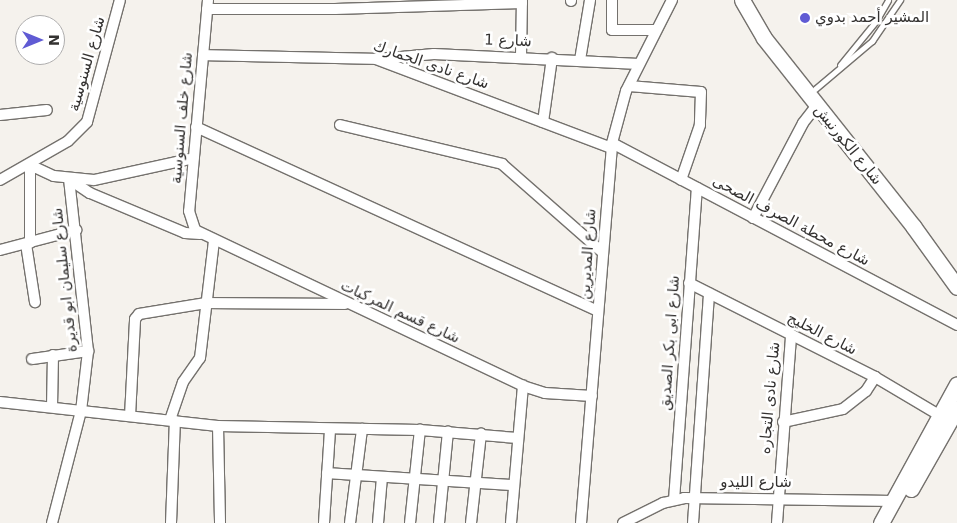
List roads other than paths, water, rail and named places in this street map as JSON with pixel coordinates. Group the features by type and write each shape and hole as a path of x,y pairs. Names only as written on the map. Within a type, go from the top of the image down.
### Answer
{"street":[{"name":"شارع السنوسية","path":"0,180 30,165 75,136 87,122 120,0"},
{"path":"580,60 590,0"},
{"path":"612,0 612,30 656,30"},
{"name":"شارع المديرين","path":"581,523 612,146 629,86 672,0"},
{"name":"شارع الكورنيش","path":"742,0 764,38 957,271"},
{"name":"شارع الكورنيش","path":"753,0 813,96 957,287"},
{"path":"208,4 371,9 522,1 521,56"},
{"name":"شارع خلف السنوسية","path":"200,234 189,218 208,4"},
{"name":"شارع 1","path":"376,59 434,54 521,56 639,64"},
{"name":"شارع نادى الجمارك","path":"203,55 376,59 612,146"},
{"path":"543,122 552,58"},
{"path":"629,86 701,92 700,125 681,180"},
{"path":"753,218 803,123 813,96"},
{"path":"0,115 47,110"},
{"path":"340,125 502,164 602,252"},
{"path":"196,127 598,311"},
{"name":"شارع محطة الصرف الصحى","path":"612,146 697,188 957,325"},
{"path":"35,302 28,244 30,165 69,179 106,178 194,158"},
{"name":"شارع سليمان ابو قديرة","path":"52,523 81,411 88,351 69,179"},
{"name":"شارع قسم المركبات","path":"69,179 90,193 185,233 200,234 523,386 545,393 592,396"},
{"name":"شارع ابى بكر الصديق","path":"674,500 697,188"},
{"path":"0,250 76,230"},
{"path":"171,523 172,421 183,382 200,358 214,241"},
{"name":"شارع الخليج","path":"689,283 875,377 939,414"},
{"path":"693,523 709,294"},
{"path":"130,416 136,316 206,303 348,304"},
{"name":"شارع نادى التجاره","path":"777,523 782,422 791,335"},
{"path":"32,359 88,351"},
{"path":"52,407 53,355"},
{"path":"782,422 843,409 866,391 875,377"},
{"path":"882,523 939,414 957,384"},
{"path":"511,523 523,386"},
{"path":"0,402 218,426 330,430 448,431 518,438"},
{"path":"893,523 957,408"},
{"path":"218,426 220,523"},
{"path":"350,523 362,429"},
{"path":"324,523 330,430"},
{"path":"410,523 420,430"},
{"path":"439,523 448,431"},
{"path":"471,523 481,434"},
{"path":"327,473 514,485"},
{"path":"378,523 382,477"},
{"name":"شارع الليدو","path":"623,523 674,500 694,498 777,497 894,500"}],"lane":[{"path":"813,96 876,21 888,0"},
{"path":"840,66 854,58 872,41 900,0"}],"place":[{"name":"المشير أحمد بدوي","path":"805,18"}]}
